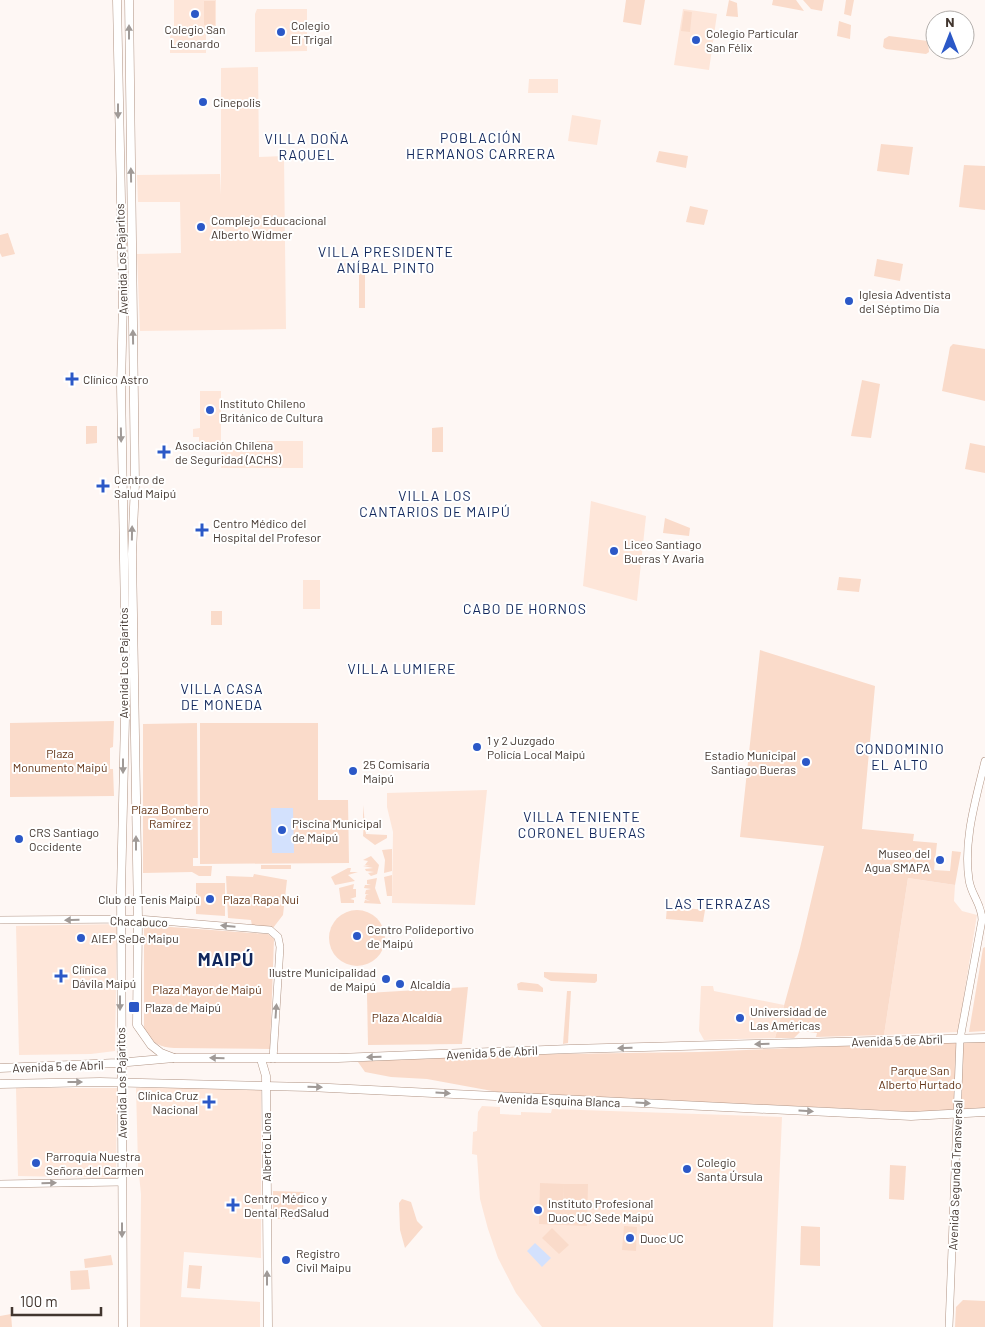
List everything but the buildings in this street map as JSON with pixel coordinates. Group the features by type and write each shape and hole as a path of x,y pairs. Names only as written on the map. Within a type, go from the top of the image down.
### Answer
{"main road":[{"name":"Avenida Los Pajaritos","path":"117,0 120,235 123,300 121,386 126,667 120,919 123,1327"},
{"name":"Avenida Los Pajaritos","path":"129,0 135,477 132,554 138,919 137,1025 151,1045 161,1053 174,1058"},
{"name":"Avenida Segunda Transversal","path":"949,1327 960,1038 982,930 982,910 969,882 968,856 972,821 985,761"},
{"name":"Chacabuco","path":"0,920 138,919 266,930 276,934 280,947 273,1059"},
{"name":"Avenida 5 de Abril","path":"0,1068 122,1063 174,1058 273,1059 985,1038"},
{"name":"Alberto Llona","path":"261,1059 265,1069 266,1086 268,1327"},
{"name":"Avenida 5 de Abril","path":"0,1084 100,1082 133,1084"},
{"name":"Avenida Esquina Blanca","path":"133,1084 266,1086 891,1115 985,1112"},
{"path":"0,1184 122,1182"}],"shaded area":[{"name":"Colegio San Leonardo","path":"174,0 216,0 216,27 206,28 206,53 170,53 170,28 174,27"},
{"name":"Colegio El Trigal","path":"257,9 307,9 307,51 255,52 255,14"},
{"name":"Colegio Particular San Félix","path":"683,9 717,14 709,70 674,65"},
{"path":"258,67 259,157 284,156 286,329 140,331 137,254 181,253 180,202 138,202 137,175 220,174 221,195 221,68"},
{"path":"529,79 558,79 558,93 528,93"},
{"path":"572,115 601,120 597,145 568,141"},
{"name":"Instituto Chileno Británico de Cultura","path":"200,391 221,391 221,442 199,442 199,437 193,437 193,429 200,428"},
{"path":"257,441 303,441 303,468 221,468 221,450 257,450"},
{"name":"Liceo Santiago Bueras Y Avaria","path":"591,501 646,516 637,601 583,586"},
{"path":"303,580 320,580 320,609 303,609"},
{"path":"487,790 475,905 392,903 393,832 387,807 387,793"},
{"path":"908,878 955,885 954,901 962,911 977,915 958,1032 884,1035"},
{"path":"117,924 115,1051 91,1054 19,1055 16,926"},
{"name":"Universidad de Las Américas","path":"701,986 713,986 714,991 784,1005 775,1038 704,1040 699,1031"},
{"path":"16,1088 117,1088 116,1178 18,1176"},
{"path":"136,1088 261,1088 261,1258 184,1252 181,1297 260,1302 260,1327 140,1327 141,1194 138,1165"},
{"name":"Colegio Santa Úrsula","path":"482,1106 500,1107 500,1114 521,1115 521,1112 551,1113 552,1109 782,1117 773,1327 542,1327 516,1293 498,1258 488,1229 480,1199 477,1155 472,1154 473,1132 477,1131 478,1112"}],"green space":[{"path":"626,0 645,0 641,25 623,22"},
{"path":"729,0 737,3 738,17 726,16"},
{"path":"773,0 796,0 804,11 772,5"},
{"path":"803,0 824,0 822,11 811,9"},
{"path":"846,0 854,0 851,16 844,14"},
{"path":"204,1 215,1 215,25 204,25"},
{"path":"684,11 692,12 690,32 681,31"},
{"path":"839,21 851,25 850,39 837,36"},
{"path":"889,36 925,41 925,54 886,49 883,47 884,39"},
{"path":"881,144 913,147 909,175 877,171"},
{"path":"659,151 688,156 686,168 656,162"},
{"path":"964,165 985,166 985,210 959,207"},
{"path":"690,206 708,210 704,225 686,222"},
{"path":"8,233 15,254 2,257 0,253 0,235"},
{"path":"877,259 903,264 900,281 874,276"},
{"path":"346,263 352,269 346,275 340,269"},
{"path":"359,272 365,272 365,308 359,308"},
{"path":"953,344 985,349 985,401 942,391 950,347"},
{"path":"862,380 880,384 871,438 851,436"},
{"path":"86,426 97,426 97,443 86,444"},
{"path":"443,427 443,452 432,452 432,428"},
{"path":"970,443 985,446 985,473 965,469"},
{"path":"665,518 690,528 689,536 663,533"},
{"path":"839,577 861,579 859,592 837,590"},
{"path":"211,611 222,611 222,625 211,625"},
{"name":"Estadio Municipal Santiago Bueras","path":"760,650 875,686 862,829 914,834 913,841 937,843 934,870 950,871 952,851 961,852 955,885 908,878 884,1035 816,1037 817,1033 801,1031 794,1038 775,1038 800,948 824,846 740,837"},
{"name":"Plaza Monumento Maipú","path":"114,721 113,747 110,748 110,769 113,769 114,796 10,797 10,723"},
{"name":"Plaza Bombero Ramírez","path":"197,723 198,858 193,858 193,866 212,866 211,876 199,876 192,872 143,873 143,724"},
{"path":"200,723 318,723 318,800 348,800 349,863 200,864"},
{"path":"363,805 366,834 387,835 387,838 375,845 363,836 364,823 360,823 360,821 363,820"},
{"path":"392,849 392,871 384,873 385,860 382,850"},
{"path":"371,856 379,865 377,874 371,876 368,873 374,872 366,871 365,869 373,868 363,866 370,865 365,865 368,861 363,860"},
{"path":"261,865 291,865 291,869 261,869"},
{"path":"351,868 350,872 358,872 348,875 355,881 335,885 331,877"},
{"name":"Plaza Rapa Nui","path":"254,874 287,880 283,915 273,928 252,926 251,920 228,918 226,876 253,877"},
{"path":"392,875 392,896 387,896 384,877"},
{"path":"377,878 375,888 381,904 364,903 365,900 370,901 365,899 366,895 369,895 365,894 366,890 371,889 364,888 365,885 371,885 367,884 367,880"},
{"name":"Club de Tenis Maipù","path":"196,883 225,883 225,916 196,914"},
{"path":"354,884 353,889 356,889 356,897 350,899 354,900 354,903 341,903 339,888"},
{"path":"667,906 705,910 703,922 666,919"},
{"name":"Centro Polideportivo de Maipú","path":"352,910 362,910 377,918 383,927 385,938 383,949 377,958 362,966 352,966 341,961 334,954 329,943 329,933 334,922 341,915"},
{"name":"Plaza Mayor de Maipú","path":"144,925 268,934 274,939 270,1049 164,1047 157,1044 144,1033"},
{"path":"985,947 985,1031 969,1032 983,948"},
{"path":"544,972 597,974 597,981 595,983 551,981 544,977"},
{"path":"521,982 538,984 543,988 543,992 518,990 517,984"},
{"name":"Plaza Alcaldía","path":"468,987 462,1044 368,1045 367,993"},
{"path":"567,991 571,991 568,1043 563,1044"},
{"name":"Parque San Alberto Hurtado","path":"985,1040 985,1108 920,1112 503,1093 427,1079 391,1077 365,1072 358,1062 434,1053 487,1055 698,1052"},
{"path":"890,1165 906,1166 904,1200 889,1199"},
{"path":"540,1183 564,1184 563,1225 539,1224"},
{"path":"564,1184 588,1184 587,1226 563,1225"},
{"path":"273,1191 304,1192 303,1219 273,1219"},
{"path":"402,1199 411,1202 417,1221 423,1227 405,1248 400,1230 399,1203"},
{"name":"Duoc UC","path":"624,1226 637,1227 636,1251 622,1250"},
{"path":"801,1226 820,1227 820,1266 800,1265"},
{"path":"552,1228 569,1245 559,1254 542,1238"},
{"path":"111,1255 113,1265 85,1268 84,1259"},
{"path":"189,1265 202,1266 200,1289 187,1288"},
{"path":"88,1270 90,1289 71,1290 70,1271"},
{"path":"963,1300 985,1301 985,1327 955,1327 956,1307"},
{"path":"11,1314 12,1327 0,1327 0,1316"}],"water":[{"name":"Piscina Municipal de Maipú","path":"271,808 293,808 294,853 272,853"},
{"path":"535,1243 551,1258 542,1267 527,1251"}],"place":[{"name":"Colegio San Leonardo","path":"195,14"},
{"name":"Colegio El Trigal","path":"281,32"},
{"name":"Colegio Particular San Félix","path":"696,40"},
{"name":"Cinepolis","path":"203,102"},
{"name":"Complejo Educacional Alberto Widmer","path":"201,227"},
{"name":"Iglesia Adventista del Séptimo Día","path":"849,301"},
{"name":"Clínico Astro","path":"72,379"},
{"name":"Instituto Chileno Británico de Cultura","path":"210,410"},
{"name":"Asociación Chilena de Seguridad (ACHS)","path":"164,452"},
{"name":"Centro de Salud Maipú","path":"103,486"},
{"name":"Centro Médico del Hospital del Profesor","path":"202,530"},
{"name":"Liceo Santiago Bueras Y Avaria","path":"614,551"},
{"name":"1 y 2 Juzgado Policía Local Maipú","path":"477,747"},
{"name":"Estadio Municipal Santiago Bueras","path":"806,762"},
{"name":"25 Comisaría Maipú","path":"353,771"},
{"name":"Piscina Municipal de Maipú","path":"282,830"},
{"name":"CRS Santiago Occidente","path":"19,839"},
{"name":"Museo del Agua SMAPA","path":"940,860"},
{"name":"Club de Tenis Maipù","path":"210,899"},
{"name":"Centro Polideportivo de Maipú","path":"357,936"},
{"name":"AIEP SeDe Maipu","path":"81,938"},
{"name":"Clínica Dávila Maipú","path":"61,976"},
{"name":"Ilustre Municipalidad de Maipú","path":"386,979"},
{"name":"Alcaldía","path":"400,984"},
{"name":"Plaza de Maipú","path":"134,1007"},
{"name":"Universidad de Las Américas","path":"740,1018"},
{"name":"Clínica Cruz Nacional","path":"209,1102"},
{"name":"Parroquia Nuestra Señora del Carmen","path":"36,1163"},
{"name":"Colegio Santa Úrsula","path":"687,1169"},
{"name":"Centro Médico y Dental RedSalud","path":"233,1205"},
{"name":"Instituto Profesional Duoc UC Sede Maipú","path":"538,1210"},
{"name":"Duoc UC","path":"630,1238"},
{"name":"Registro Civil Maipu","path":"286,1260"}],"district":[{"name":"VILLA DOÑA RAQUEL","path":"307,146"},
{"name":"POBLACIÓN HERMANOS CARRERA","path":"481,146"},
{"name":"VILLA PRESIDENTE ANÍBAL PINTO","path":"386,260"},
{"name":"VILLA LOS CANTARIOS DE MAIPÚ","path":"435,504"},
{"name":"CABO DE HORNOS","path":"525,608"},
{"name":"VILLA LUMIERE","path":"402,668"},
{"name":"VILLA CASA DE MONEDA","path":"222,696"},
{"name":"CONDOMINIO EL ALTO","path":"900,756"},
{"name":"VILLA TENIENTE CORONEL BUERAS","path":"582,824"},
{"name":"LAS TERRAZAS","path":"718,903"},
{"name":"MAIPÚ","path":"226,959"}]}
